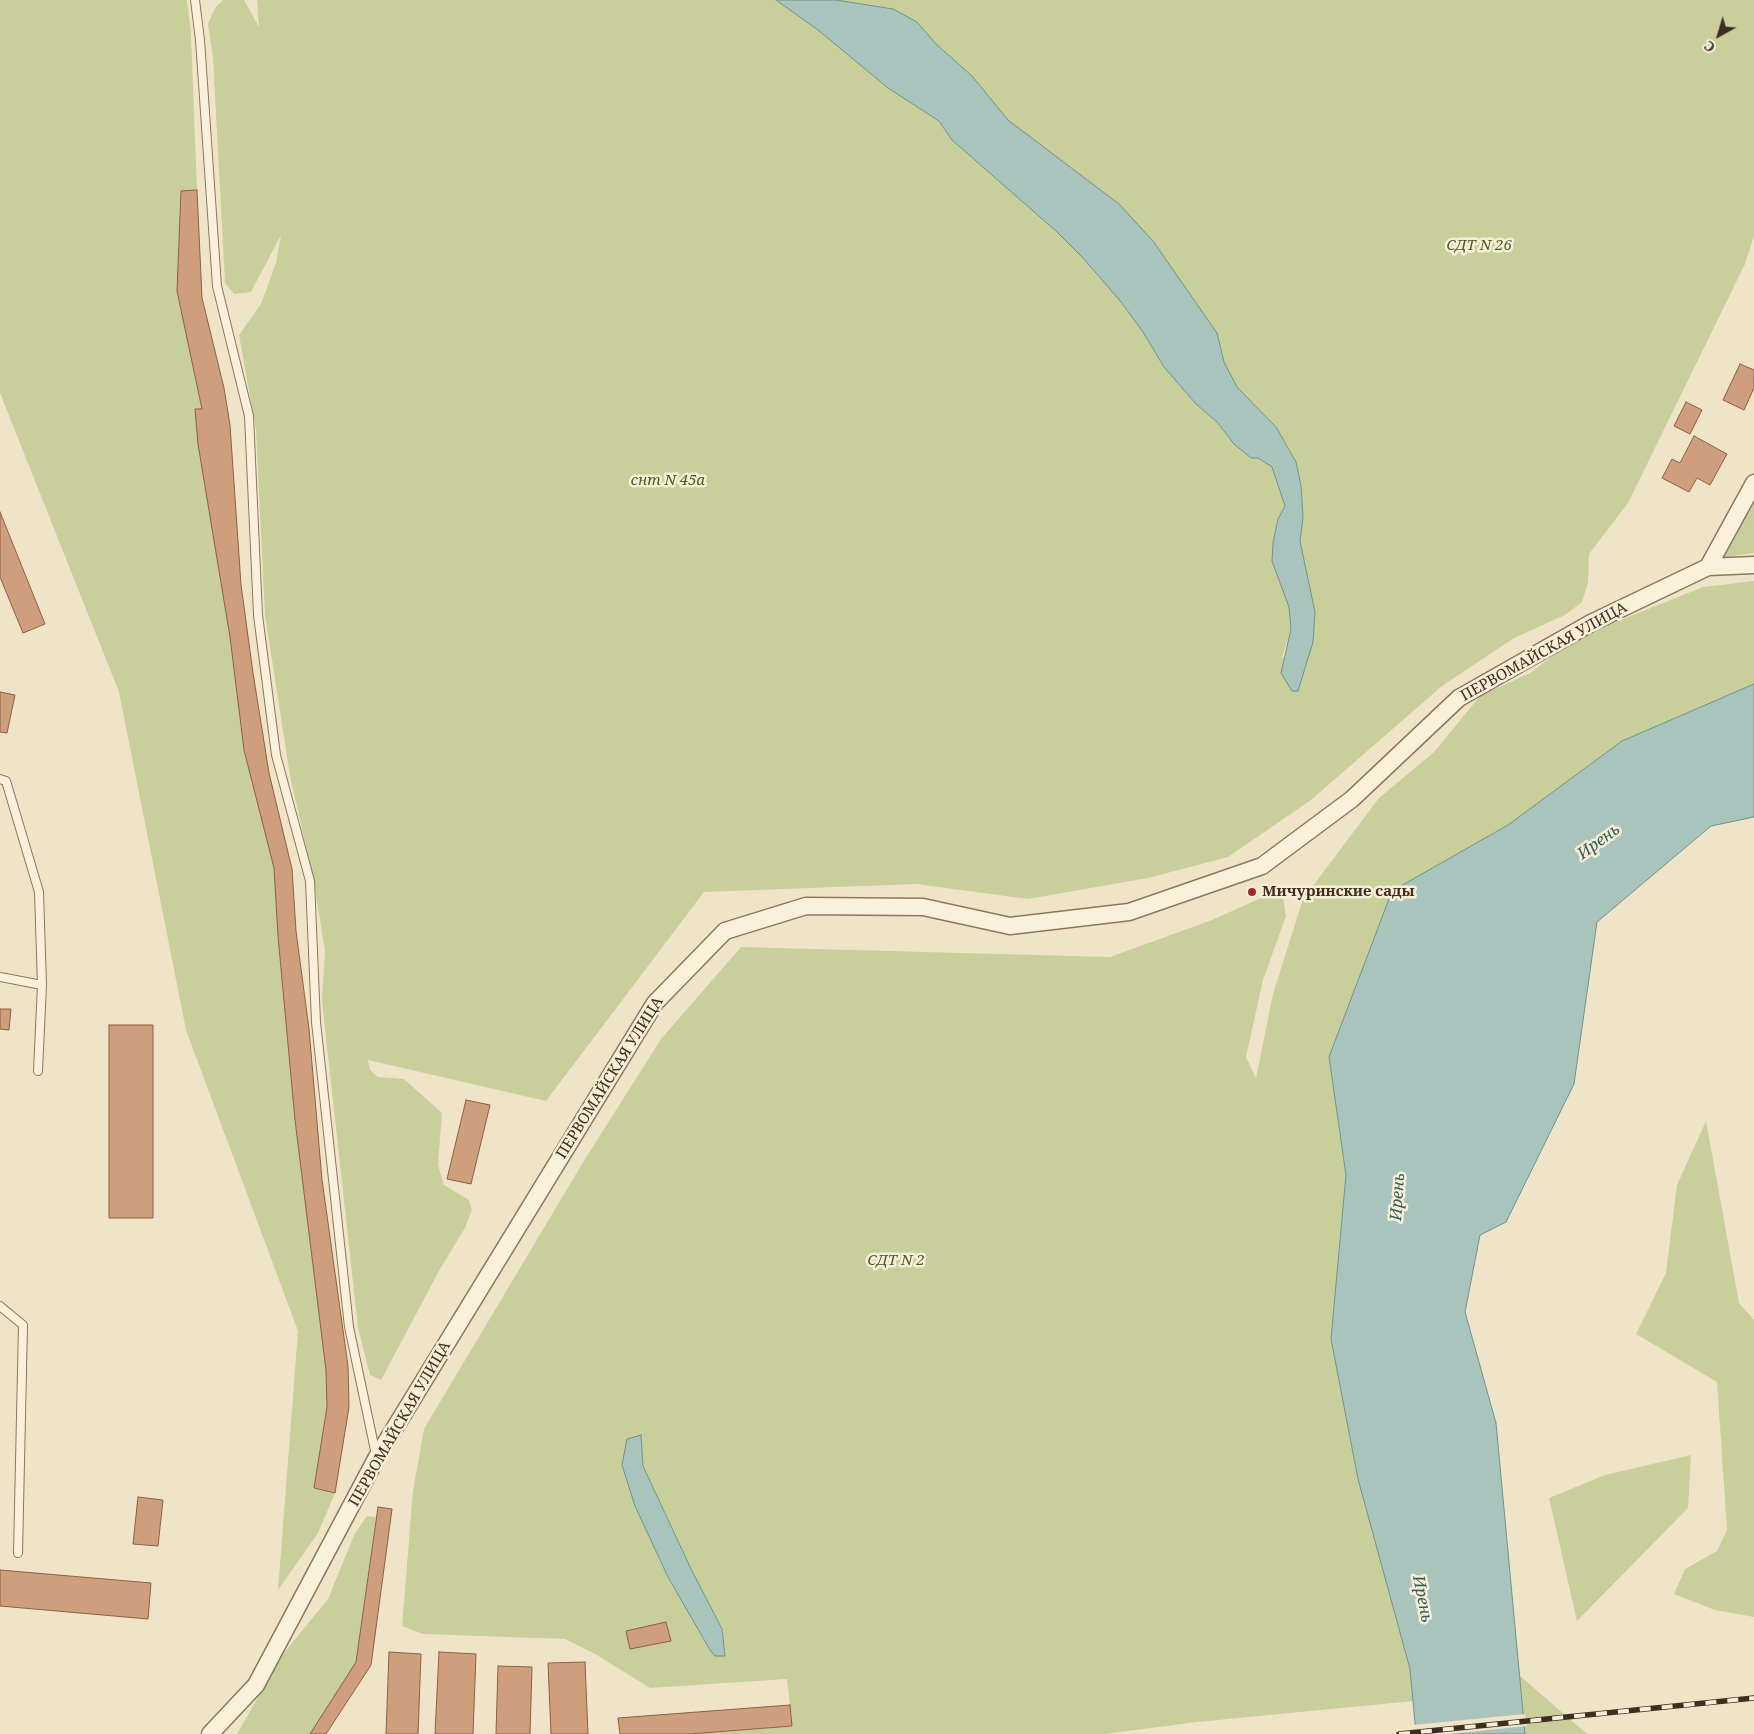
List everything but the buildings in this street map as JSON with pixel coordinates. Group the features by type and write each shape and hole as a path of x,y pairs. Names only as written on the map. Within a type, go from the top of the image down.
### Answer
{"street":[{"path":"1708,567 1754,483"},
{"name":"ПЕРВОМАЙСКАЯ УЛИЦА","path":"210,1734 256,1685 377,1457 655,1003 725,931 806,906 923,907 1010,926 1129,912 1262,866 1352,799 1459,698 1591,623 1708,567 1754,565"}],"lane":[{"path":"195,0 200,40 216,286 249,416 258,615 276,755 310,881 316,1022 349,1327 377,1457"},
{"path":"0,780 6,781 39,892 42,985 38,1071"},
{"path":"0,977 42,985"},
{"path":"0,1306 23,1324 18,1553"}],"green space":[{"path":"0,0 187,0 191,34 197,190 181,191 177,291 202,409 213,523 240,699 244,750 274,868 278,936 295,1120 326,1370 327,1407 314,1488 335,1493 318,1533 278,1590 298,1331 186,1030 119,692 0,393"},
{"name":"снт N 45а","path":"223,0 244,0 259,27 257,0 776,0 818,30 888,88 939,121 952,140 1057,232 1083,258 1121,302 1143,332 1164,367 1196,404 1217,422 1234,444 1272,467 1285,506 1278,519 1273,543 1272,561 1289,607 1291,629 1282,658 1313,642 1315,612 1300,541 1303,518 1301,486 1296,462 1276,427 1237,387 1224,362 1217,333 1119,204 1008,120 972,76 936,44 917,22 859,4 836,0 1754,0 1754,236 1745,264 1628,503 1589,554 1588,583 1582,602 1565,615 1514,638 1442,686 1311,800 1228,857 1148,878 1028,899 916,884 704,892 546,1101 368,1060 370,1070 378,1077 404,1079 442,1113 438,1165 444,1185 469,1200 472,1210 465,1228 440,1269 381,1380 370,1375 358,1328 322,1001 325,951 313,877 290,776 265,615 256,430 239,335 261,304 276,263 281,235 251,292 234,294 225,283 213,58 208,24 215,8"},
{"path":"1754,502 1754,553 1720,558"},
{"name":"СДТ N 2","path":"1754,581 1754,684 1622,741 1508,825 1392,891 1329,1057 1346,1175 1331,1339 1358,1479 1410,1669 1414,1701 1197,1722 1105,1734 690,1734 792,1726 787,1679 650,1688 595,1654 565,1639 423,1634 402,1626 413,1491 424,1429 582,1164 661,1039 741,947 1110,957 1212,920 1261,898 1283,898 1286,916 1263,980 1246,1057 1256,1078 1273,994 1303,899 1379,798 1434,752 1480,696 1530,673 1578,637 1703,587","holes":["641,1436 643,1466 691,1569 722,1629 724,1656 715,1656 710,1650 658,1556 650,1534 627,1439"]},
{"path":"1706,1121 1739,1303 1754,1320 1754,1617 1715,1610 1674,1594 1685,1569 1717,1551 1727,1530 1717,1382 1636,1334 1666,1273 1677,1185"},
{"path":"1691,1455 1688,1508 1577,1621 1549,1498 1605,1475"},
{"path":"367,1516 376,1517 356,1662 310,1734 237,1734 283,1654 328,1599 355,1533"},
{"path":"1519,1675 1587,1734 1525,1734"}],"water":[{"path":"776,0 836,0 893,9 917,22 936,44 972,76 1008,120 1119,204 1153,241 1217,333 1224,362 1237,387 1276,427 1296,462 1301,486 1303,518 1300,541 1315,612 1313,642 1298,691 1292,691 1281,673 1291,629 1289,607 1272,561 1273,543 1278,519 1285,506 1272,467 1258,458 1251,458 1234,444 1217,422 1196,404 1164,367 1143,332 1121,302 1083,258 1057,232 952,140 939,121 888,88 818,30"},
{"name":"Ирень","path":"1754,684 1754,817 1711,826 1597,922 1574,1084 1506,1222 1480,1235 1465,1312 1496,1423 1525,1734 1416,1734 1410,1669 1358,1479 1331,1339 1346,1175 1329,1057 1392,891 1508,825 1622,741"},
{"path":"641,1435 643,1466 691,1569 722,1629 725,1656 715,1656 710,1650 668,1577 635,1506 622,1465 627,1439"}],"pier":[{"path":"1525,1714 1527,1726 1450,1734 1413,1734 1413,1725"}],"railway":[{"path":"1399,1734 1754,1698"}],"place":[{"name":"Мичуринские сады","path":"1252,892"}],"park label":[{"name":"СДТ N 26","path":"1479,246"}]}
